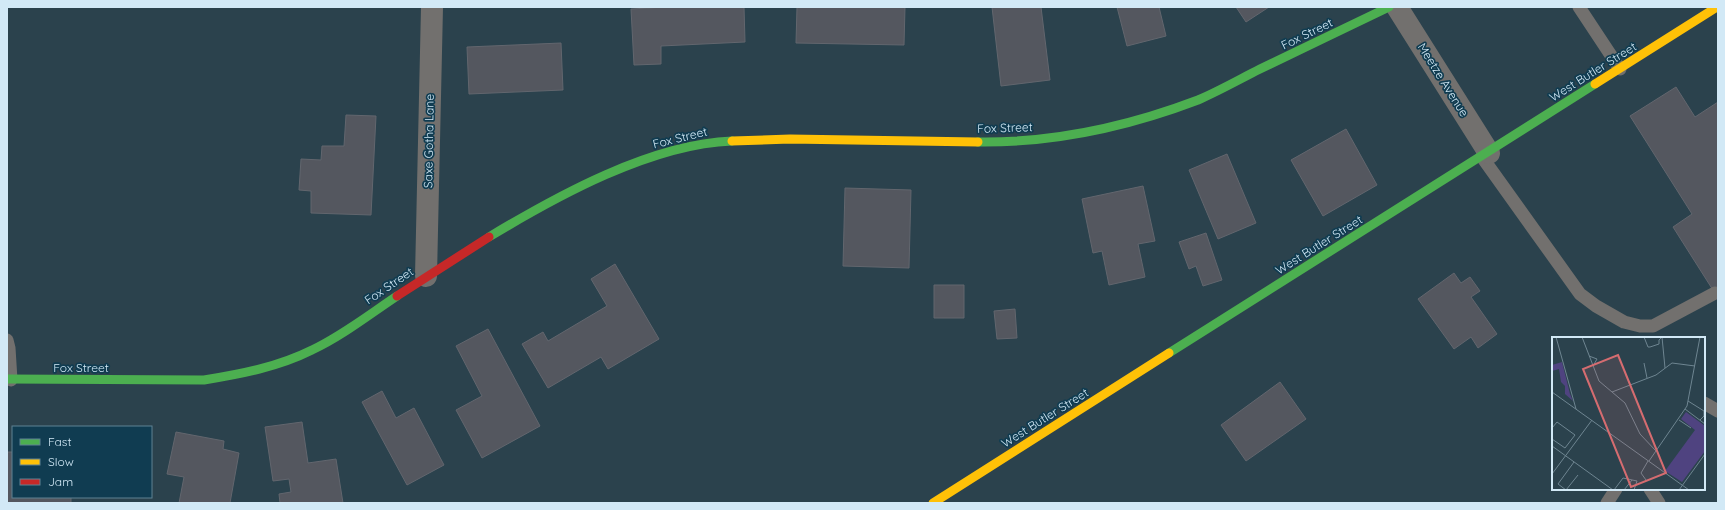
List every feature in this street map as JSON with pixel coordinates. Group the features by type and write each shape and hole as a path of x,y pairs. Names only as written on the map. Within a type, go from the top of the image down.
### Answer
{"street":[{"name":"Saxe Gotha Lane","path":"426,276 432,7"},
{"name":"Fox Street","path":"9,379 204,380 277,365 313,350 342,333 426,276 509,225 589,182 637,163 686,147 713,142 790,139 997,142 1049,138 1101,130 1151,116 1199,99 1389,7"},
{"name":"Meetze Avenue","path":"1397,7 1486,155"},
{"name":"West Butler Street","path":"933,503 1486,155 1717,7"}],"lane":[{"path":"1579,7 1620,69"},
{"path":"1486,155 1580,294 1596,306 1624,322 1640,326 1654,326 1715,293"},
{"path":"7,340 9,348 9,379"},
{"path":"1705,404 1718,411"},
{"path":"1607,503 1615,490"},
{"path":"1651,490 1659,503"}],"building":[{"path":"665,7 744,7 745,42 661,46 661,64 634,65 631,9"},
{"path":"797,7 905,7 904,45 796,43"},
{"path":"992,7 1041,7 1050,80 1001,86"},
{"path":"1117,7 1159,7 1166,36 1127,46"},
{"path":"1236,7 1269,7 1246,22"},
{"path":"561,43 563,90 469,94 467,47"},
{"path":"1676,87 1695,117 1718,102 1718,298 1673,227 1692,214 1630,116"},
{"path":"346,115 376,116 371,215 311,213 311,191 299,190 301,159 321,160 322,146 344,146"},
{"path":"1346,129 1377,185 1323,216 1291,160"},
{"path":"1227,154 1256,223 1218,239 1189,170"},
{"path":"1143,186 1155,241 1138,244 1145,277 1109,285 1102,251 1093,253 1082,199"},
{"path":"845,188 911,190 909,268 843,266"},
{"path":"1206,233 1222,280 1203,286 1196,266 1189,269 1179,242"},
{"path":"615,264 659,339 608,369 601,357 548,388 522,344 543,332 548,341 607,306 591,279"},
{"path":"1454,273 1461,283 1470,277 1480,291 1471,297 1497,334 1478,348 1471,337 1454,349 1418,299"},
{"path":"934,285 964,285 964,318 934,318"},
{"path":"1015,309 1017,338 997,339 994,311"},
{"path":"488,329 540,426 482,458 456,410 482,396 456,346"},
{"path":"1280,382 1306,419 1246,461 1221,425"},
{"path":"382,391 396,418 414,408 444,465 407,485 362,402"},
{"path":"302,422 308,463 336,459 343,503 280,503 279,494 291,492 289,479 273,481 265,427"},
{"path":"176,432 224,441 223,449 239,453 230,503 179,503 184,477 167,474"},
{"path":"7,452 12,452 12,498 71,498 71,503 7,503"}],"traffic: fast":[{"path":"978,142 1034,140 1090,132 1171,110 1222,89 1260,69 1389,7"},
{"path":"1169,353 1595,84"},
{"path":"489,237 574,189 637,162 701,144 732,141"},
{"path":"7,379 204,380 245,372 273,365 299,356 345,332 397,296"}],"traffic: slow":[{"path":"1595,84 1717,7"},
{"path":"732,141 790,139 978,142"},
{"path":"933,503 1169,353"}],"traffic: jam":[{"path":"397,296 489,237"}]}
